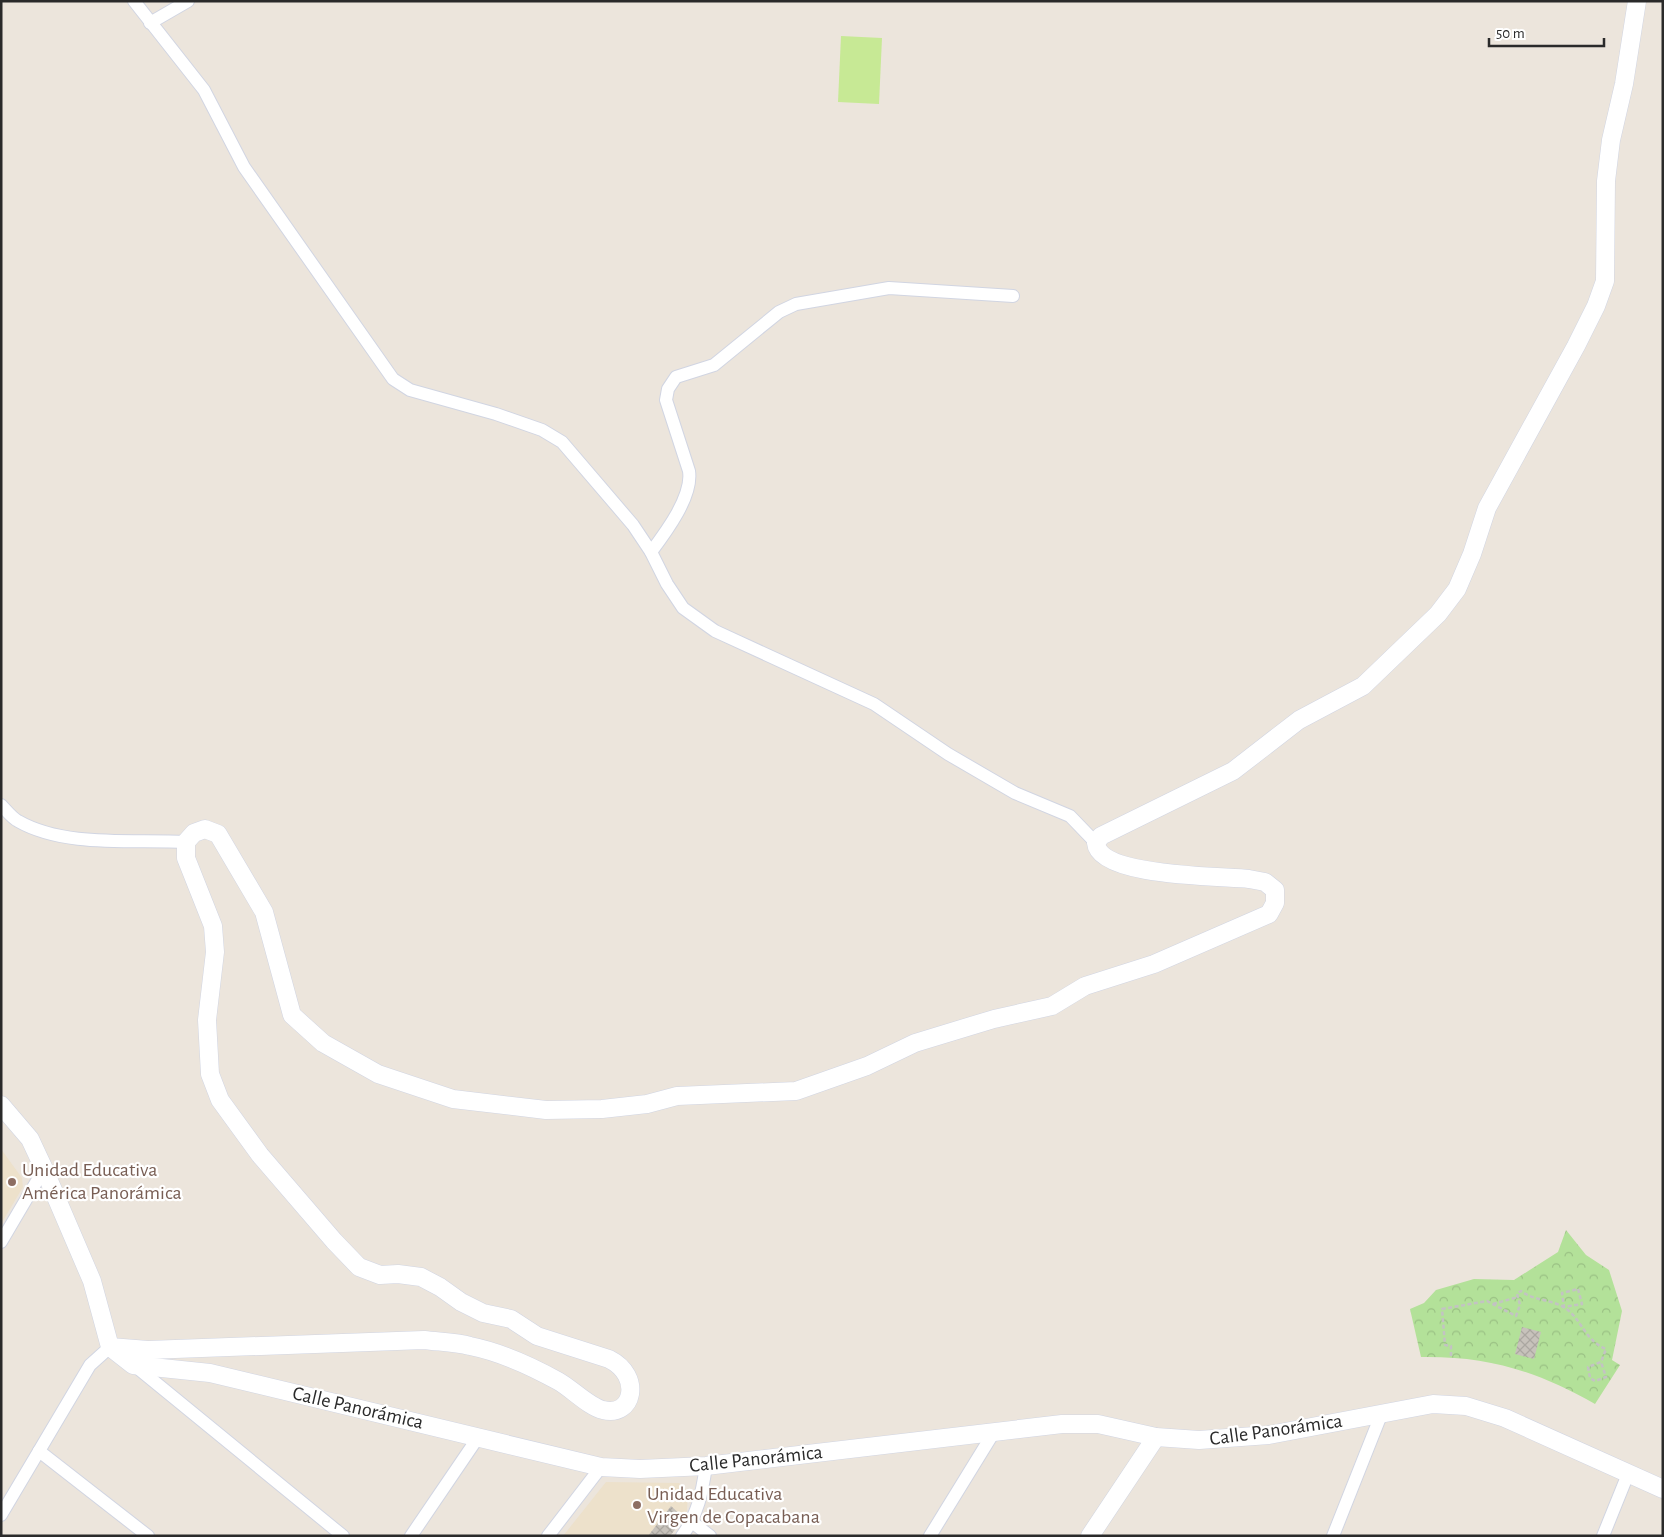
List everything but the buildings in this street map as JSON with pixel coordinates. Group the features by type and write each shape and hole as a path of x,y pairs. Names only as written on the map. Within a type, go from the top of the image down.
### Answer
{"street":[{"path":"134,1 204,90 244,167 392,379 410,390 496,414 542,430 562,442 633,525 652,552 667,584 683,608 715,631 874,704 948,754 1016,793 1070,816 1096,843"},
{"path":"150,23 188,1"},
{"path":"1,1515 90,1365 110,1347 148,1350 424,1340 469,1346 518,1361 560,1381 602,1410 619,1408 630,1395 631,1384 626,1373 618,1364 609,1359 537,1336 511,1319 483,1312 461,1302 440,1287 421,1277 398,1274 380,1275 359,1267 334,1241 260,1154 220,1100 210,1074 207,1020 214,960 213,926 186,858 186,842 194,833 205,829 218,834 264,912 292,1015 323,1043 378,1074 453,1099 546,1110 602,1109 646,1104 677,1096 796,1090 866,1066 914,1043 1052,1006 1085,986 1154,964 1250,924 1269,914 1275,903 1275,890 1265,882 1146,870 1114,863 1102,856 1096,849 1096,843 1101,836 1233,771 1299,720 1363,686 1438,614 1457,588 1472,554 1487,508 1576,346 1596,306 1605,281 1606,181 1611,140 1624,84 1637,1"},
{"path":"652,552 687,494 690,483 689,471 666,400 668,389 676,377 714,365 779,312 796,304 889,288 1013,296"},
{"path":"1,805 17,821 54,834 97,840 186,842"},
{"path":"1,1105 30,1139 44,1169 92,1281 110,1347 343,1536"},
{"path":"1,1242 44,1169"},
{"name":"Calle Panorámica","path":"133,1365 210,1374 479,1436 601,1467 640,1469 706,1466 1062,1424 1098,1424 1156,1437 1199,1440 1269,1435 1433,1404 1466,1406 1505,1418 1663,1489"},
{"path":"1336,1535 1381,1415"},
{"path":"930,1536 994,1432"},
{"path":"411,1536 479,1436"},
{"path":"1090,1536 1156,1437"},
{"path":"39,1451 148,1536"},
{"path":"682,1536 692,1522 700,1502 706,1466"},
{"path":"548,1536 601,1467"},
{"path":"1603,1536 1628,1474"},
{"path":"692,1522 710,1536"}],"path":[{"path":"1578,1289 1582,1304 1564,1307 1562,1293 1578,1289"},
{"path":"1451,1356 1451,1346 1445,1345 1442,1309 1487,1301 1516,1316 1520,1305 1517,1294 1521,1292 1528,1297 1554,1302 1564,1307 1573,1315 1589,1338 1606,1349 1601,1362 1606,1378 1595,1381 1590,1378 1588,1367 1601,1362"},
{"path":"1493,1304 1518,1297"}],"shaded area":[{"name":"Unidad Educativa América Panorámica","path":"1,1149 22,1178 23,1187 1,1224"},
{"name":"Unidad Educativa Virgen de Copacabana","path":"606,1482 679,1483 688,1491 687,1511 670,1536 563,1536"}],"green space":[{"path":"841,36 882,38 879,104 838,102"},
{"path":"1566,1230 1586,1255 1609,1270 1622,1311 1612,1360 1620,1365 1595,1404 1532,1374 1511,1368 1469,1359 1421,1357 1410,1309 1424,1303 1436,1290 1474,1279 1514,1280 1558,1252"}],"place":[{"name":"Unidad Educativa América Panorámica","path":"12,1182"},
{"name":"Unidad Educativa Virgen de Copacabana","path":"637,1505"}]}
